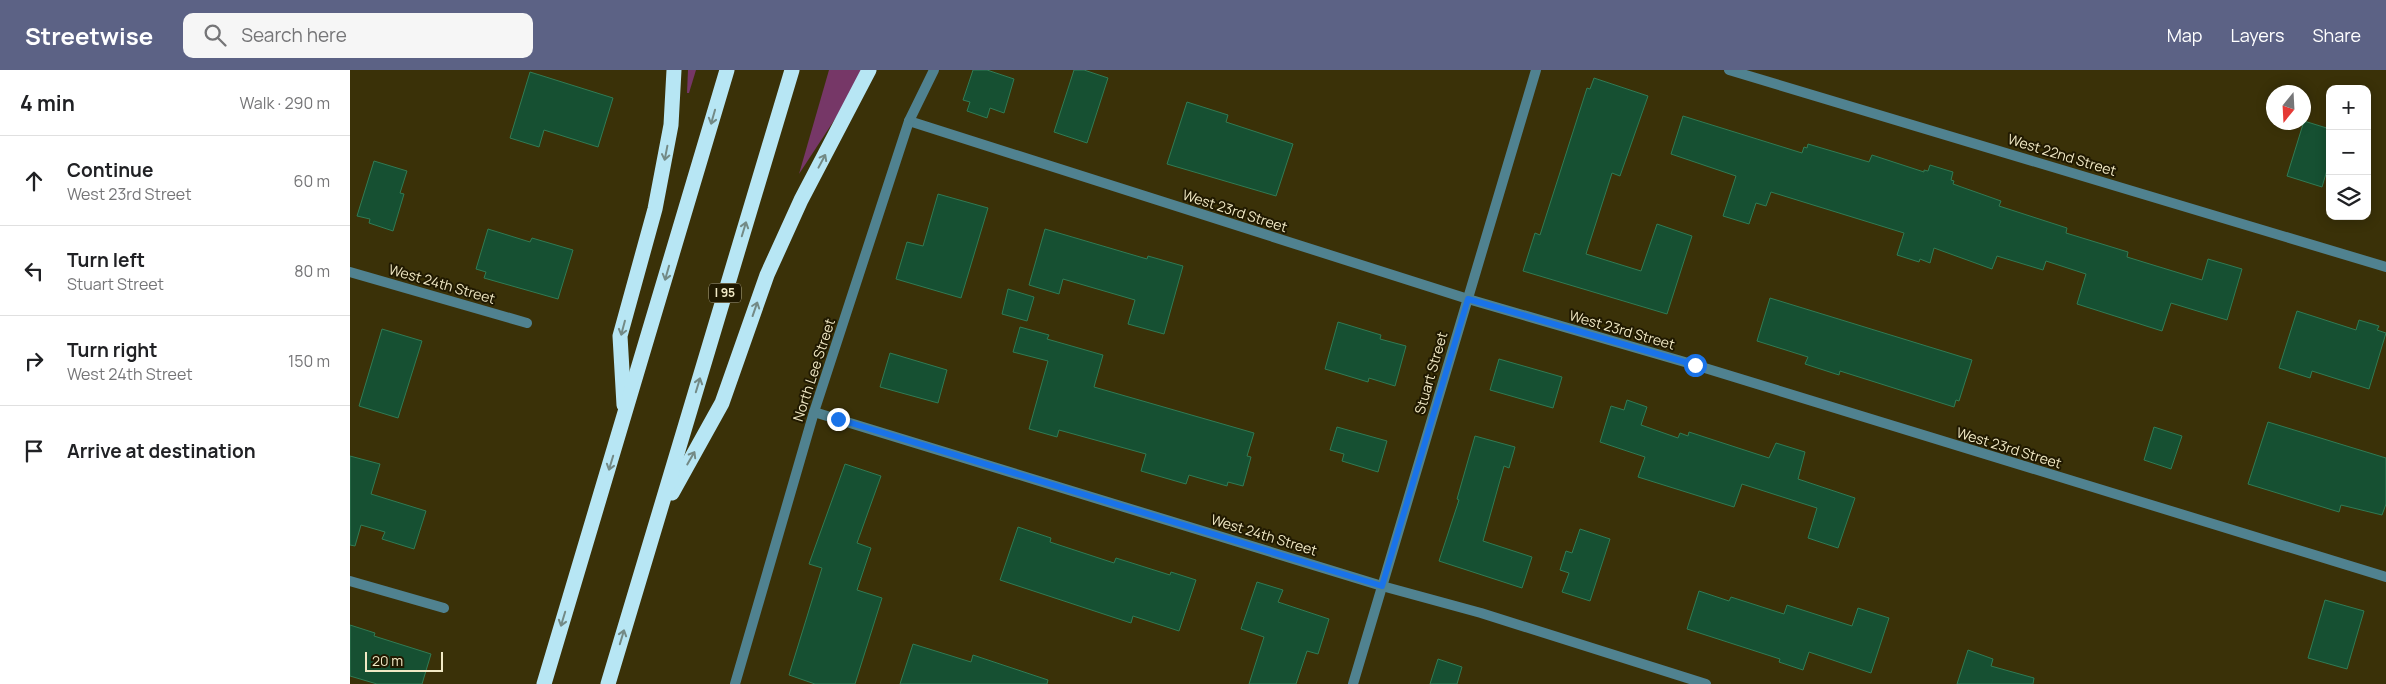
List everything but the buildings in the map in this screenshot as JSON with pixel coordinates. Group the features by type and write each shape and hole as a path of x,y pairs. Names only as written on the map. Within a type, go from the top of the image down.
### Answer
{"highway":[{"path":"625,417 620,336 655,208 671,125 674,70"},
{"path":"544,684 727,70"},
{"name":"I 95","path":"608,684 792,70"},
{"path":"659,516 722,403 767,275 801,200 869,70"}],"street":[{"name":"North Lee Street","path":"735,684 814,412 909,121 934,70"},
{"name":"Stuart Street","path":"1353,684 1536,70"},
{"name":"West 22nd Street","path":"1729,70 2386,267"},
{"name":"West 23rd Street","path":"909,121 1468,299 1695,365 2386,578"},
{"name":"West 24th Street","path":"350,272 527,323"},
{"name":"West 24th Street","path":"814,412 1382,586 1481,613 1706,684"},
{"path":"350,580 444,608"}],"shaded area":[{"path":"688,70 696,70 689,93 687,93"},
{"path":"829,70 867,70 799,174"}],"route":[{"path":"838,419 1382,586 1468,299 1695,365"}]}
